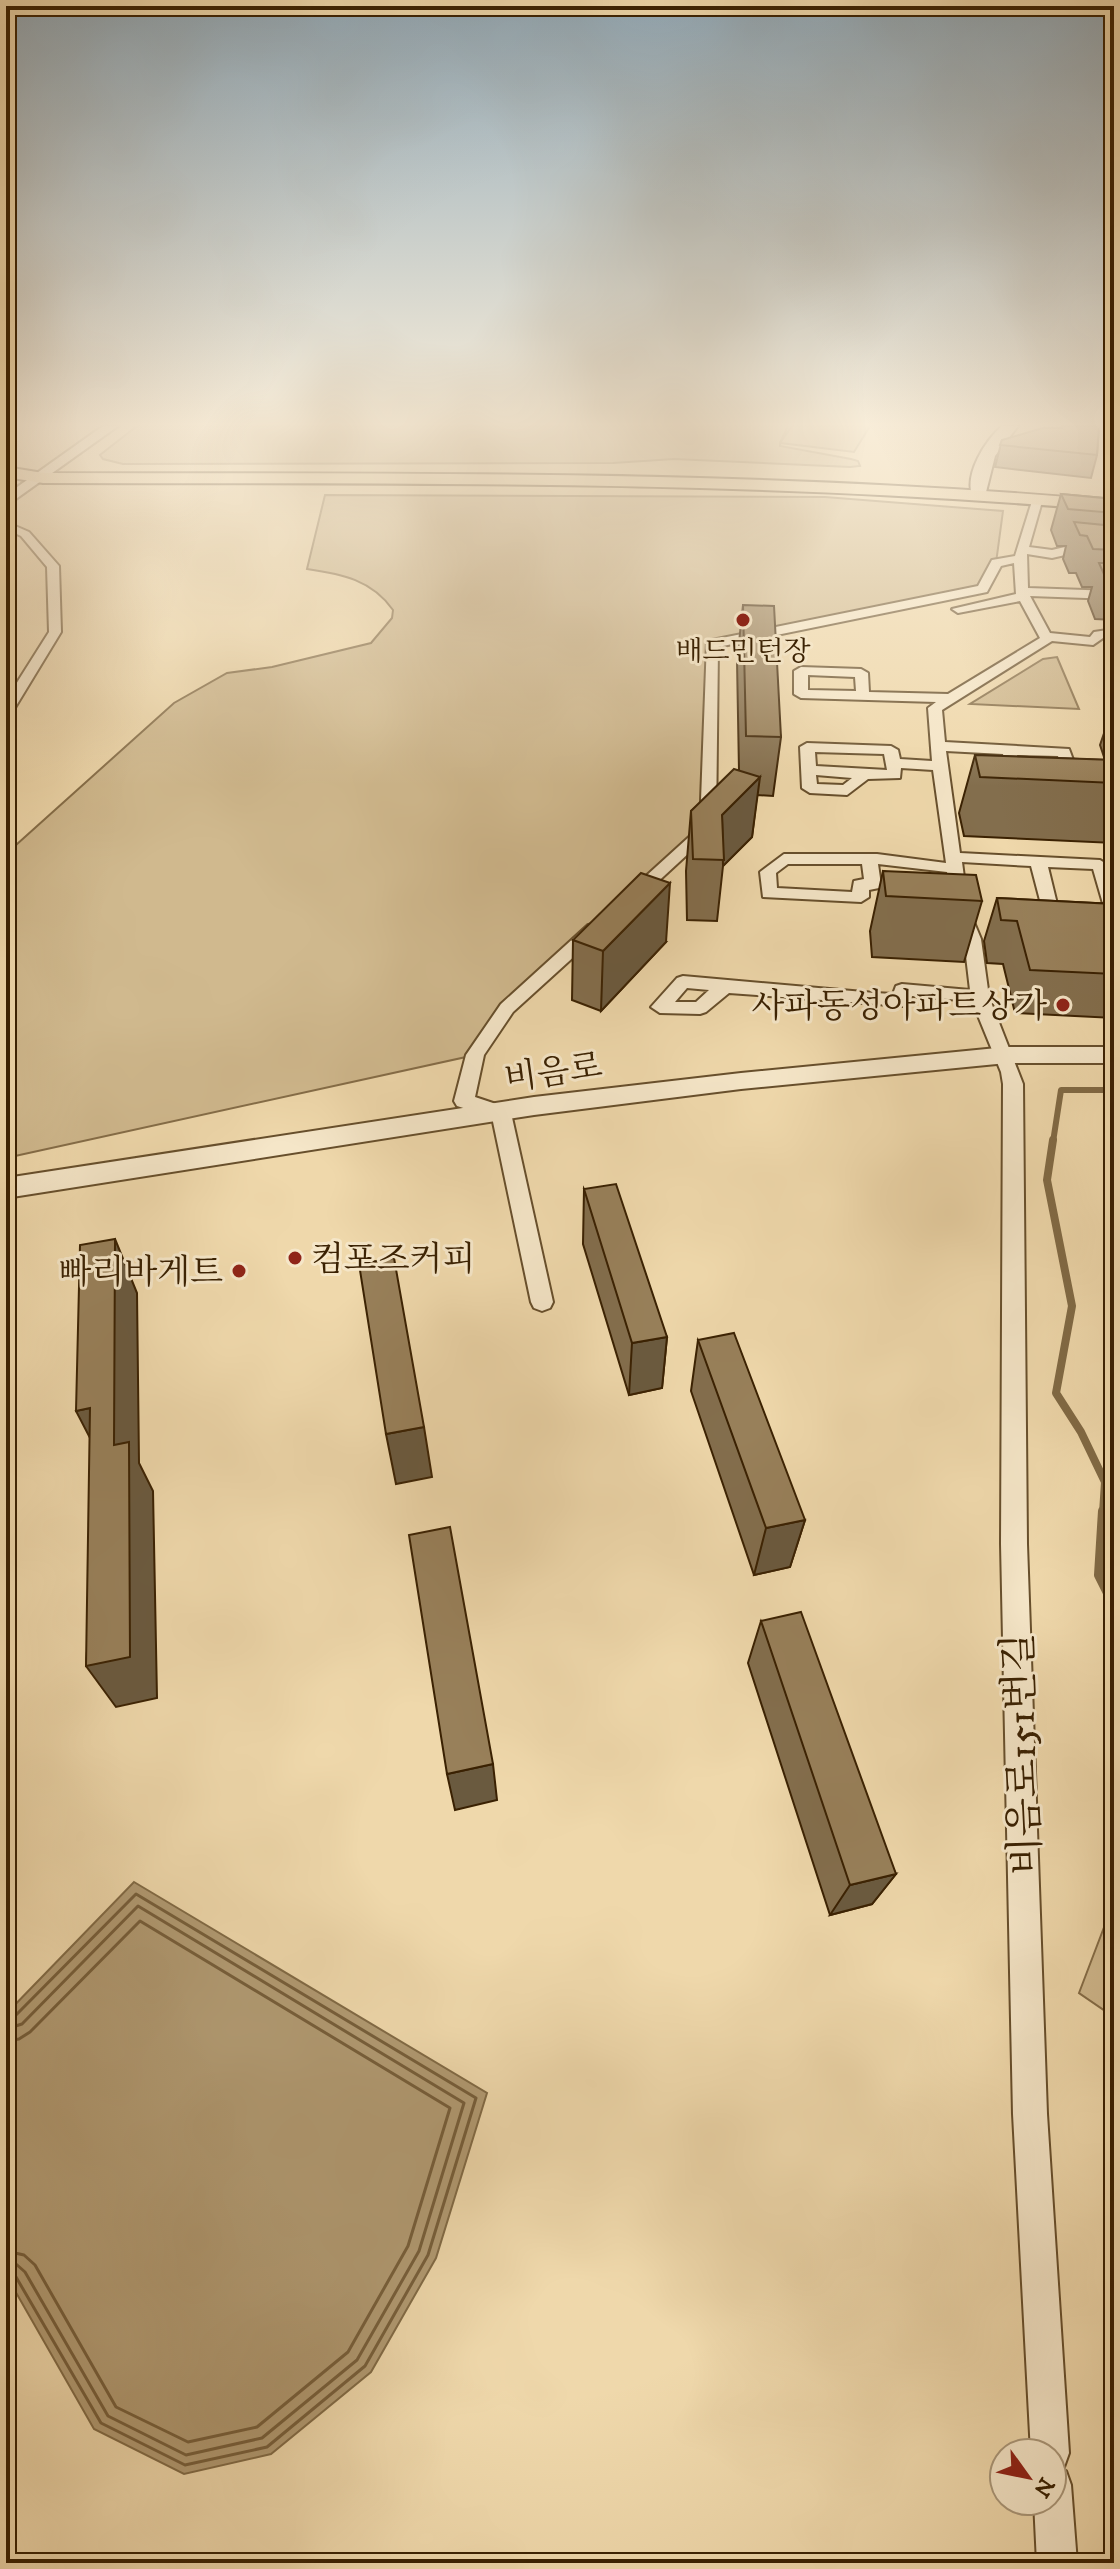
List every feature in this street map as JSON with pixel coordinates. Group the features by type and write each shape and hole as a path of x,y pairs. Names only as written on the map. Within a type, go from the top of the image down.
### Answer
{"street":[{"path":"6,711 55,632 53,566 35,546"},
{"path":"1023,546 1023,594 1046,637"},
{"path":"625,902 708,828 712,644 983,589 996,563 1021,554 1065,551 1114,557"},
{"path":"871,624 1023,594 1114,595"},
{"path":"1046,637 1099,645 1099,635 1114,633"},
{"path":"863,697 952,698 1046,637"},
{"path":"6,686 22,686"},
{"name":"비음로151번길","path":"952,698 935,708 960,908 970,921 980,996 1007,1055 1013,1084 1014,1544 1030,2114 1049,2437"},
{"path":"940,746 1064,752 1077,792 1019,790 1009,750"},
{"path":"807,747 891,750 893,763 895,775 809,770 807,747"},
{"path":"893,763 940,766"},
{"path":"870,861 873,885 860,884 861,897 769,893 768,872 784,859 1038,861 1100,865 1114,913 1050,908 1038,861"},
{"path":"542,1302 501,1113 464,1101 475,1055 507,1008 601,923"},
{"path":"724,987 830,998 903,1000 902,990 980,996"},
{"name":"비음로","path":"6,1188 534,1106 741,1081 1007,1055 1114,1055"},
{"path":"1054,2517 1057,2563"}],"shaded area":[{"path":"313,546 998,546 996,563 983,589 713,645 708,828 507,1008 475,1055 6,1158 6,854 174,703 227,673 272,667 371,643 392,618 393,610 366,585 332,573 307,569"},
{"path":"1057,657 1079,709 970,704 1043,659"},
{"path":"1114,1901 1114,2017 1079,1993"}],"water":[{"path":"134,1882 487,2093 436,2258 371,2372 271,2454 184,2474 94,2429 6,2275 6,2014"}],"building":[{"path":"1092,546 1114,546 1114,550 1093,549"},
{"path":"1099,563 1114,563 1114,581 1107,581"},
{"path":"743,605 774,606 781,737 746,736"},
{"path":"975,755 1114,760 1114,783 980,777"},
{"path":"734,769 760,777 722,815 724,860 693,859 691,811"},
{"path":"883,871 976,875 982,901 886,896"},
{"path":"641,873 670,883 603,951 573,940"},
{"path":"997,898 1114,904 1114,974 1030,970 1017,921 1001,920"},
{"path":"616,1184 667,1337 632,1343 584,1189"},
{"path":"115,1239 114,1445 129,1442 130,1657 86,1666 90,1408 76,1411 80,1245"},
{"path":"394,1258 424,1427 386,1434 359,1264"},
{"path":"734,1333 805,1520 766,1528 698,1340"},
{"path":"450,1527 493,1764 447,1774 409,1535"},
{"path":"801,1612 896,1874 850,1885 761,1621"}],"waterway":[{"path":"1053,1142 1061,1090 1114,1090"},
{"path":"1053,1140 1047,1180 1072,1306 1056,1393 1081,1432 1105,1482 1103,1513"},
{"path":"1103,1511 1099,1575 1114,1605"}],"place":[{"name":"배드민턴장","path":"743,620"},
{"name":"사파동성아파트상가","path":"1063,1005"},
{"name":"컴포즈커피","path":"295,1258"},
{"name":"빠리바게트","path":"239,1271"}]}
